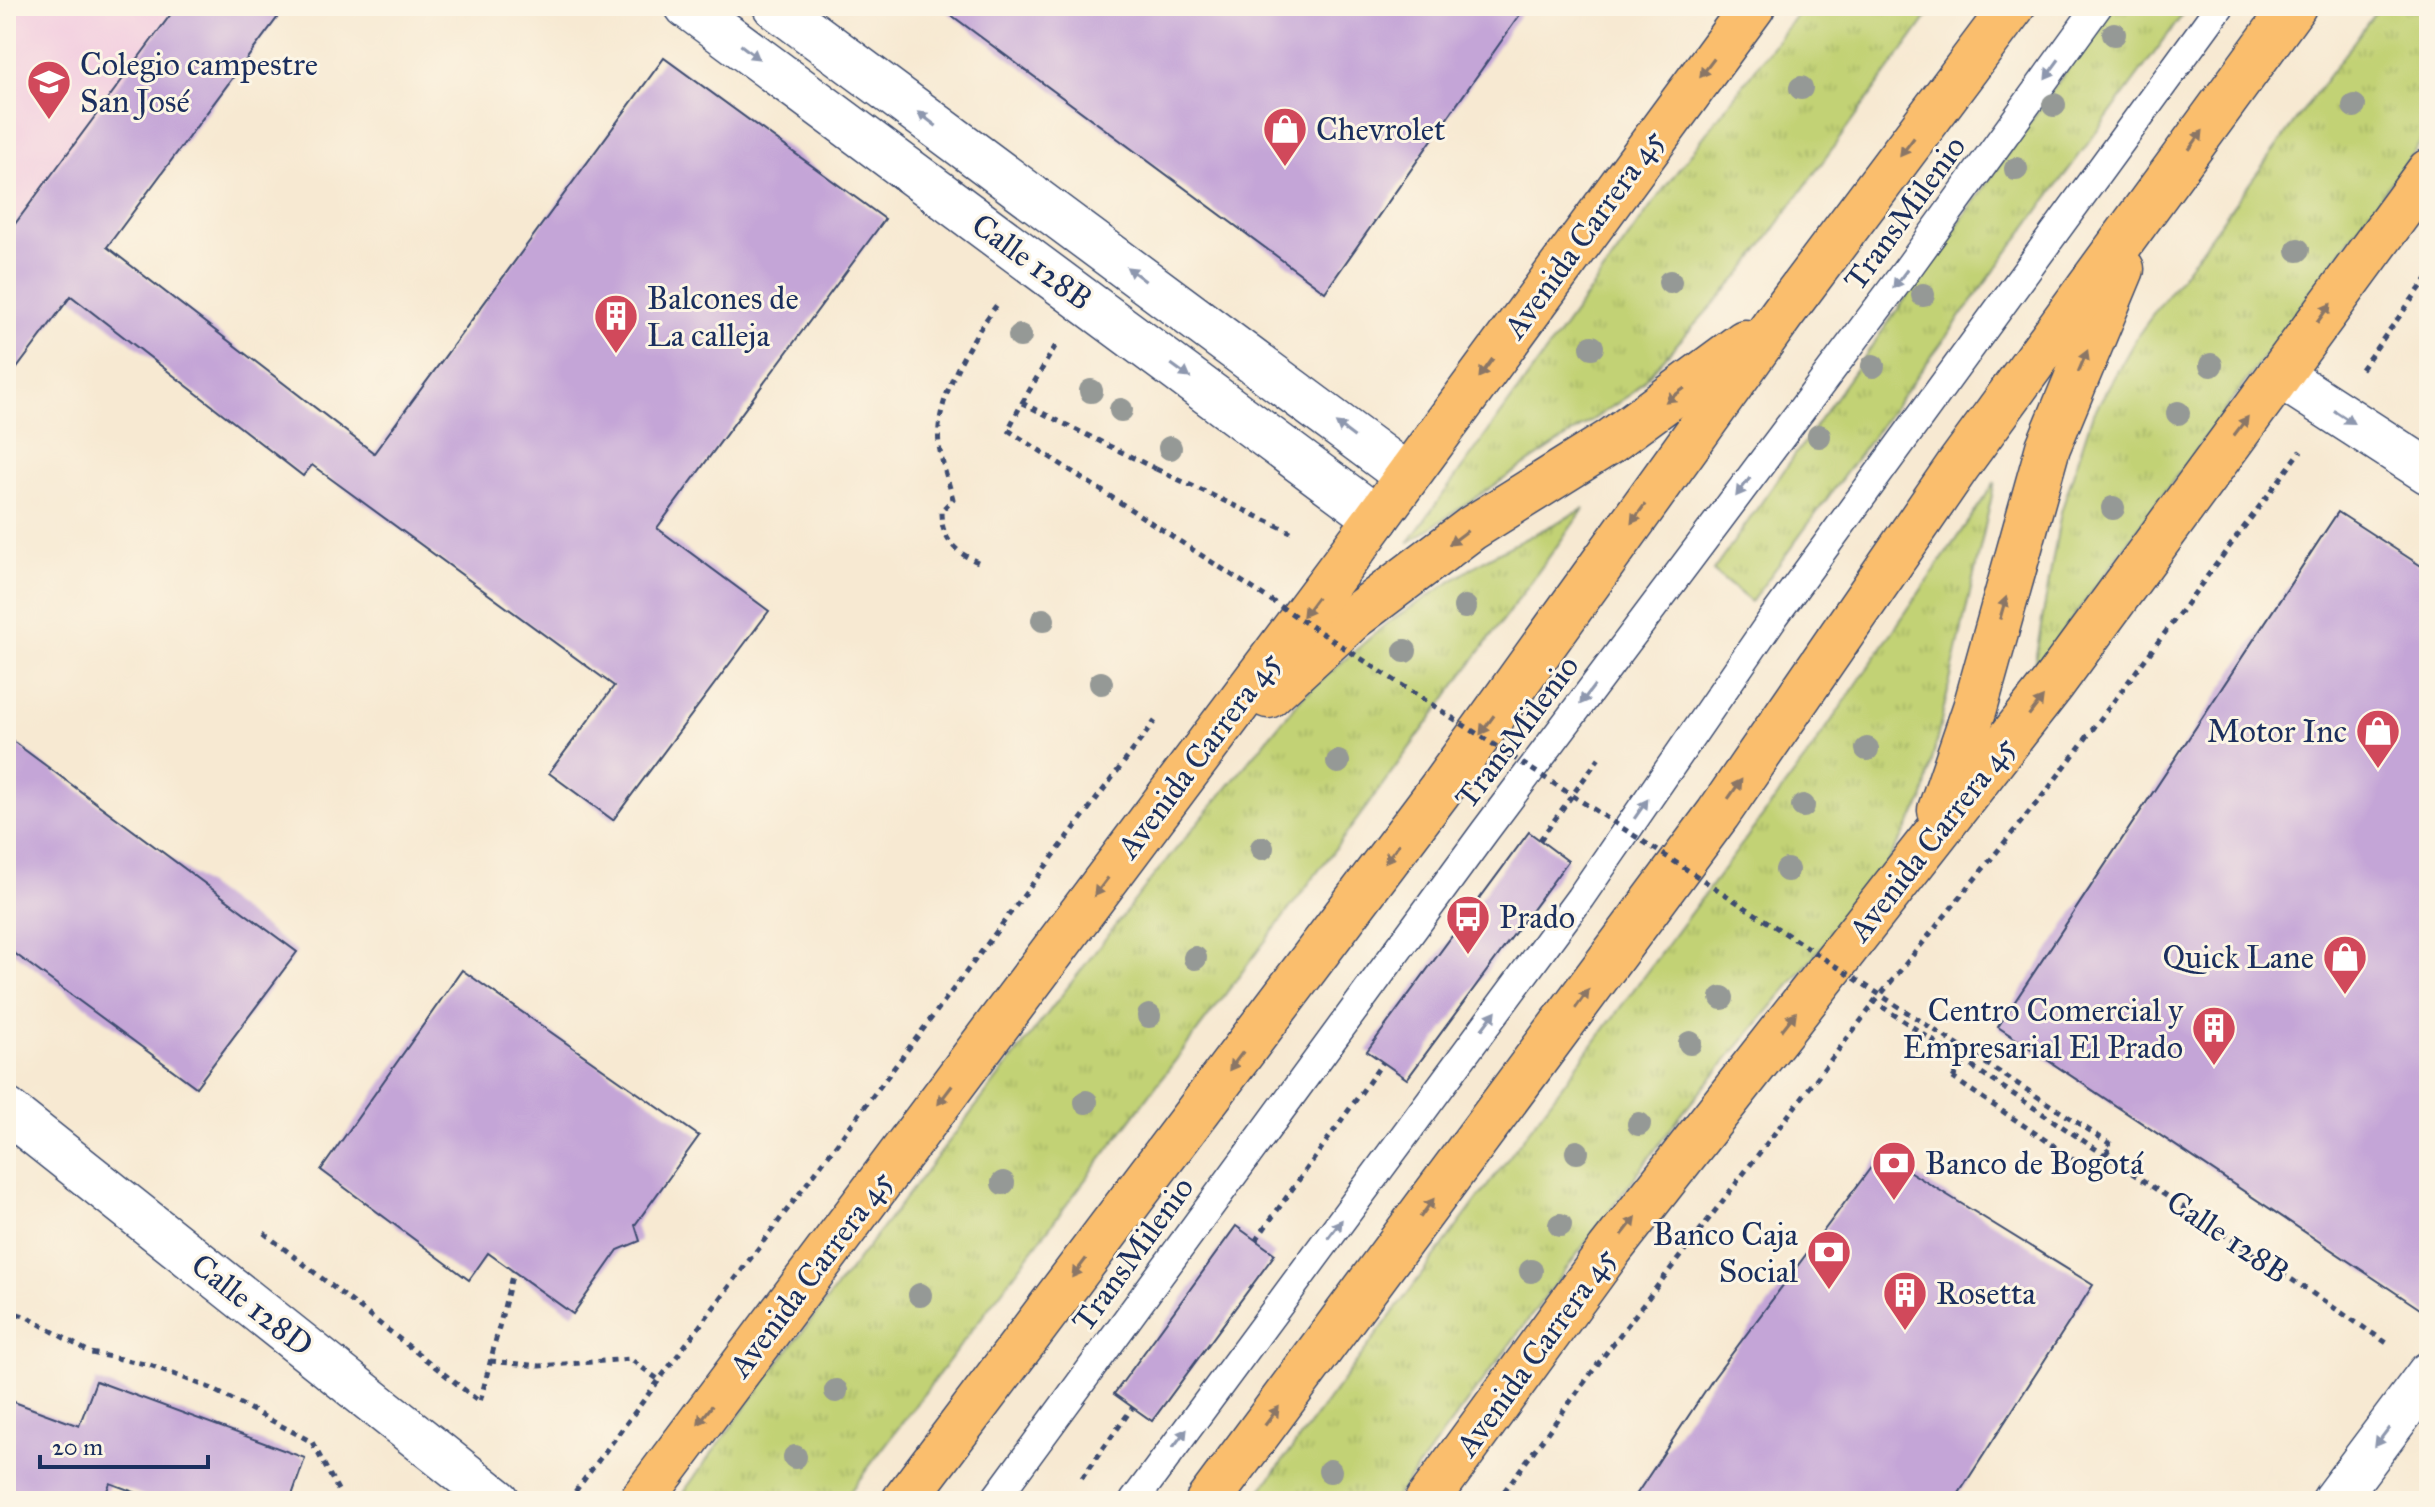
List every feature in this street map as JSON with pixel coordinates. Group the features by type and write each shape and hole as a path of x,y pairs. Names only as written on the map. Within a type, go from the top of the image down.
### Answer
{"highway":[{"name":"Avenida Carrera 45","path":"641,1501 1377,518 1753,6"},
{"path":"904,1501 1439,791 1782,314 2013,6"},
{"path":"1208,1501 1718,814 1957,467 2294,6"},
{"name":"Avenida Carrera 45","path":"1427,1501 1609,1251 1843,981 1929,842 2052,685 2429,171"},
{"path":"1929,842 1975,708 2048,447 2149,202"},
{"path":"1193,764 1354,617 1401,581 1472,528 1611,441 1782,314"}],"street":[{"name":"Calle 128B","path":"687,6 1377,518"},
{"name":"Calle 128B","path":"775,6 1407,476"},
{"path":"2279,375 2429,472"},
{"name":"Calle 128D","path":"6,1110 498,1501"},
{"path":"2334,1501 2416,1364"}],"lane":[{"name":"TransMilenio","path":"994,1501 1485,831 1908,268 2098,6"},
{"path":"1134,1501 1580,898 1773,618 2220,6"}],"path":[{"path":"1497,1501 1879,997 2048,789 2429,276"},
{"path":"978,562 952,547 941,530 941,511 953,499 940,451 941,403 991,312 1006,291"},
{"path":"1062,333 1008,430 2112,1145 2093,1172 1953,1078 1964,1061"},
{"path":"1022,403 1291,532"},
{"path":"568,1501 1155,721"},
{"path":"1540,840 1604,751"},
{"name":"Calle 128B","path":"1843,981 1879,997 1964,1061 2416,1364"},
{"path":"1256,1240 1383,1062"},
{"path":"264,1233 480,1402 513,1272"},
{"path":"6,1310 27,1317 91,1353 150,1365 210,1388 312,1442 344,1501"},
{"path":"490,1361 540,1366 630,1359 659,1380"},
{"path":"1082,1478 1133,1407"}],"shaded area":[{"name":"Colegio campestre San José","path":"6,6 176,6 6,236"}],"green space":[{"path":"1803,6 1935,6 1744,271 1631,394 1408,543 1660,194"},
{"path":"2112,6 2189,6 1751,602 1713,571"},
{"path":"2380,6 2429,6 2429,131 2033,672 2061,512 2092,416 2138,335"},
{"path":"1995,482 1923,801 1877,881 1684,1111 1393,1501 1253,1501 1806,758"},
{"path":"1584,509 1362,813 843,1501 677,1501 772,1371 1152,878 1304,695 1387,623 1489,557"}],"building":[{"name":"Balcones de La calleja","path":"177,6 286,6 107,247 374,453 664,58 885,219 657,528 769,611 613,820 549,773 614,686 312,465 303,476 71,296 6,383 6,236"},
{"name":"Chevrolet","path":"939,6 1526,6 1325,292"},
{"path":"2338,512 2429,571 2429,1315 1998,1027"},
{"path":"6,736 297,952 196,1087 6,947"},
{"name":"Prado","path":"1529,832 1568,861 1407,1079 1367,1051"},
{"path":"462,970 699,1136 635,1225 640,1241 618,1250 573,1314 488,1253 469,1280 321,1170"},
{"name":"Rosetta","path":"1881,1154 2093,1285 1954,1501 1632,1501 1713,1379"},
{"path":"1236,1226 1275,1254 1152,1421 1114,1394"},
{"path":"96,1381 305,1458 290,1501 158,1501 110,1483 103,1501 6,1501 6,1399 79,1426"}],"place":[{"name":"Colegio campestre San José","path":"49,121"},
{"name":"Chevrolet","path":"1285,168"},
{"name":"Balcones de La calleja","path":"616,355"},
{"name":"Motor Inc","path":"2378,770"},
{"name":"Prado","path":"1468,956"},
{"name":"Quick Lane","path":"2345,996"},
{"name":"Centro Comercial y Empresarial El Prado","path":"2214,1067"},
{"name":"Banco de Bogotá","path":"1894,1202"},
{"name":"Banco Caja Social","path":"1829,1291"},
{"name":"Rosetta","path":"1905,1332"}]}
